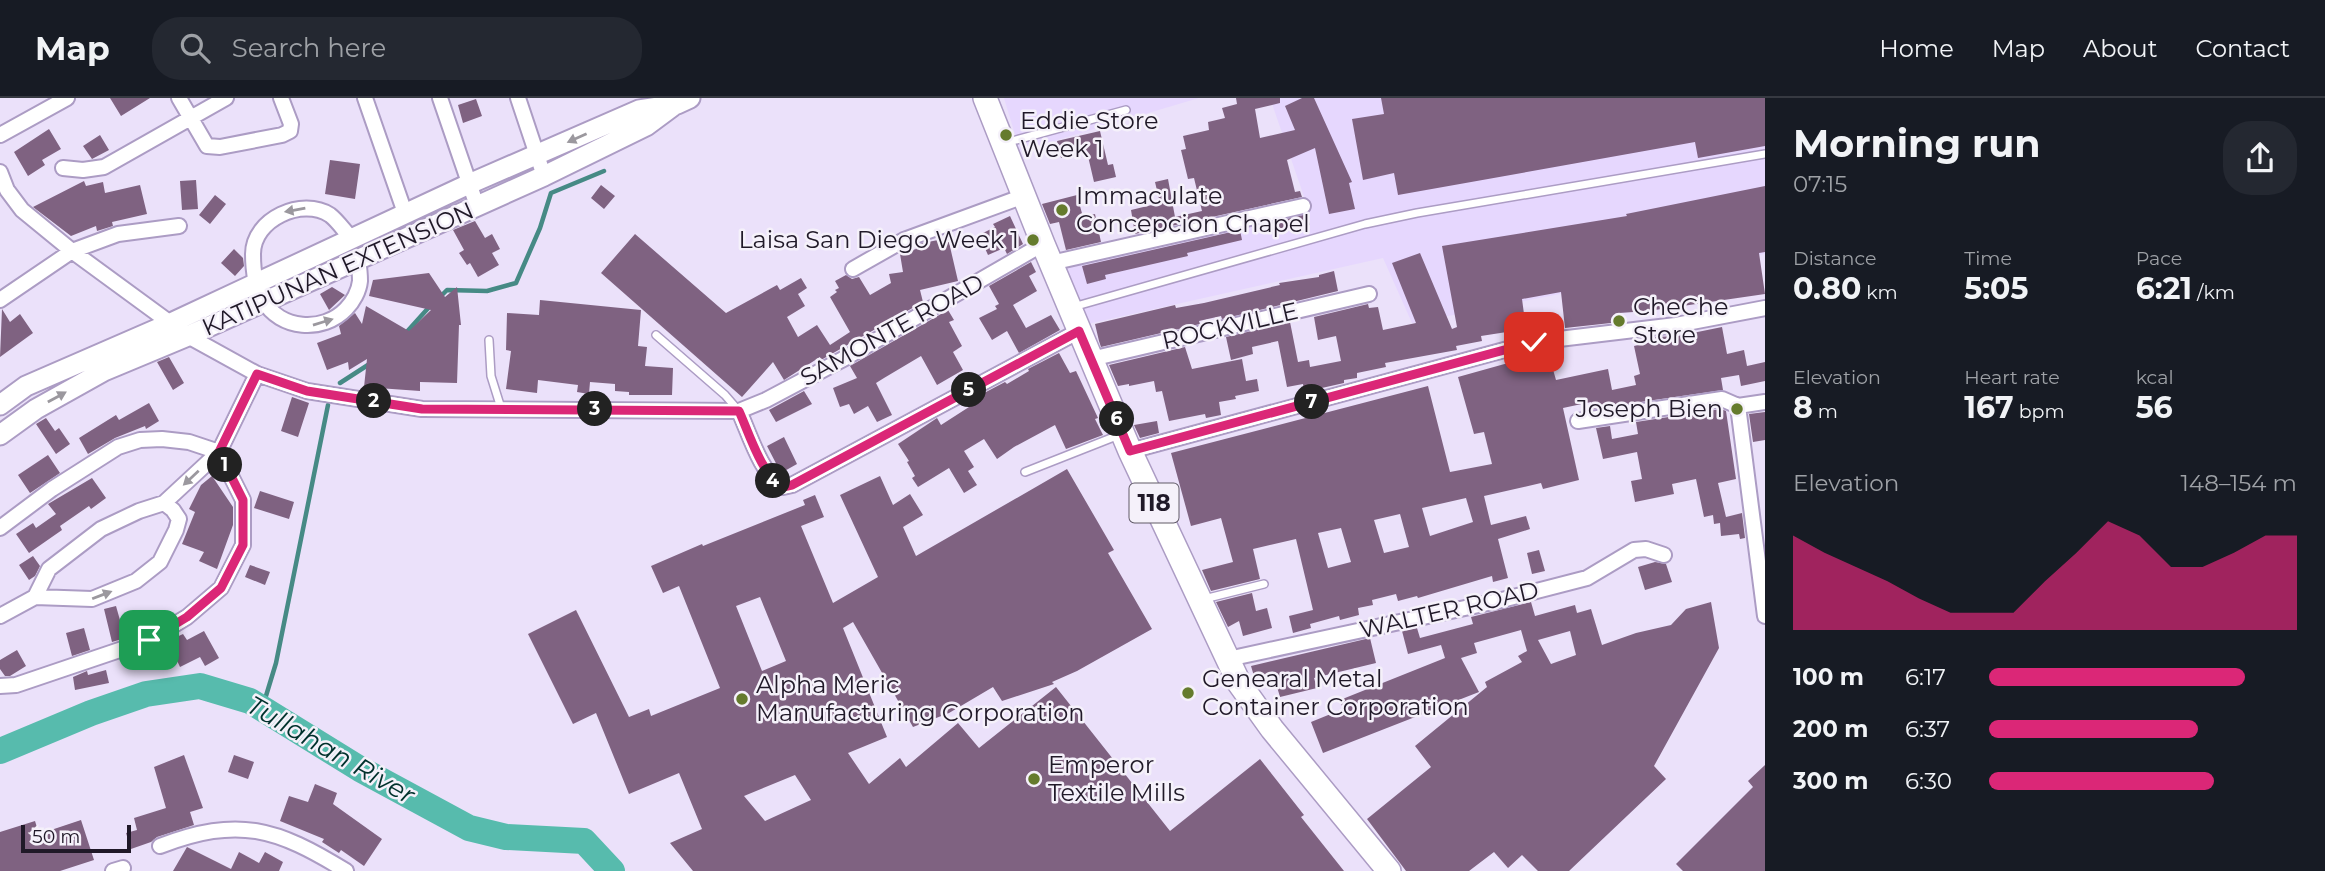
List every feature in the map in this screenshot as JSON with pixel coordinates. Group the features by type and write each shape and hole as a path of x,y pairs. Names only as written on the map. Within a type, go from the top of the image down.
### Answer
{"main road":[{"name":"118","path":"985,98 1090,359 1239,683 1272,729 1389,871"},
{"name":"KATIPUNAN EXTENSION","path":"0,405 26,386 171,323 469,184 639,110 683,101"},
{"name":"KATIPUNAN EXTENSION","path":"0,435 36,409 104,372 544,176 646,126 683,101"}],"street":[{"path":"0,135 67,98"},
{"path":"179,98 207,146 220,147 282,135 290,131 291,124 281,98"},
{"path":"64,168 83,170 104,167 226,98"},
{"path":"365,98 405,213"},
{"path":"440,98 477,206"},
{"path":"517,98 544,176"},
{"name":"SAMONTE ROAD","path":"0,172 7,190 22,210 188,336 257,374 307,391 422,409 739,411 766,400 1047,253 1303,206"},
{"path":"853,269 904,240 1024,196"},
{"path":"352,239 330,215 306,208 282,213 263,228 252,250 256,283 264,302 279,318 299,326 319,325 338,317 353,302 360,282 358,260"},
{"path":"0,300 72,250 118,234 179,226"},
{"name":"ROCKVILLE","path":"1090,359 1369,294"},
{"path":"1127,442 1523,345 1557,338 1676,325 1765,308"},
{"path":"739,411 767,473 775,483 783,487 792,485 1079,331"},
{"path":"35,597 49,569 101,529 139,511 164,503 219,452 257,374"},
{"path":"1578,421 1722,399 1738,406 1765,402"},
{"path":"1738,406 1765,616"},
{"path":"0,528 52,489 118,447 140,440 189,442 219,452 243,500 243,545 221,588 187,617 149,640 16,685 0,686"},
{"path":"0,616 35,597 92,599 136,582 160,562 176,530 179,519 164,503"},
{"name":"WALTER ROAD","path":"1228,659 1502,600 1587,578 1634,550 1646,549 1664,555"},
{"path":"160,846 206,831 243,828 271,833 293,841 346,871"}],"lane":[{"path":"1002,144 1126,110"},
{"path":"1069,308 1365,225 1417,213 1765,154"},
{"path":"656,335 725,395 739,411"},
{"path":"489,340 491,376 501,408"},
{"path":"1025,472 1127,442"},
{"path":"1201,600 1264,584"}],"shaded area":[{"path":"1004,98 1199,98 1020,151"},
{"path":"1270,98 1765,98 1765,254 1412,323 1383,258 1083,325 1059,267 1309,211"}],"building":[{"path":"110,98 150,98 121,116"},
{"path":"1236,98 1280,98 1280,103 1255,109 1260,138 1295,130 1285,106 1302,98 1314,98 1352,182 1349,183 1355,209 1329,214 1315,148 1287,160 1295,192 1300,191 1302,197 1135,234 1131,210 1160,203 1155,182 1168,179 1175,217 1202,211 1194,178 1188,179 1181,150 1186,149 1183,136 1209,130 1208,122 1225,118 1222,108 1237,104"},
{"path":"1381,98 1765,98 1765,146 1698,158 1695,142 1398,195 1394,173 1363,180 1352,119 1384,114"},
{"path":"476,99 482,116 463,123 458,105"},
{"path":"49,129 61,149 42,160 45,165 28,176 14,152"},
{"path":"1100,131 1108,165 1113,164 1116,177 1094,182 1087,152 1061,158 1057,141"},
{"path":"100,135 109,150 92,159 83,146"},
{"path":"330,160 360,164 355,199 325,194"},
{"path":"196,180 198,209 182,210 180,181"},
{"path":"84,181 86,186 103,182 105,193 140,185 147,214 112,222 113,226 97,231 96,226 71,236 33,207"},
{"path":"601,185 615,196 604,209 591,198"},
{"path":"1765,186 1765,252 1759,253 1765,294 1619,313 1620,322 1565,328 1561,292 1522,299 1526,329 1481,336 1482,341 1456,346 1457,350 1385,363 1386,367 1357,373 1357,378 1344,380 1344,383 1304,392 1303,384 1287,387 1278,341 1252,347 1253,354 1231,360 1226,337 1290,322 1298,362 1309,360 1310,367 1341,361 1336,336 1318,340 1314,317 1368,304 1369,308 1378,307 1383,330 1416,323 1392,263 1420,253 1452,329 1457,327 1442,246 1627,216 1626,214"},
{"path":"215,195 226,204 210,224 199,215"},
{"path":"1077,195 1083,217 1095,214 1101,242 1066,250 1059,222 1050,224 1042,204"},
{"path":"1307,214 1310,225 1269,234 1266,224"},
{"path":"1010,216 1023,244 1007,254 1004,248 988,255 979,235"},
{"path":"475,221 485,238 492,234 500,249 492,253 499,265 478,277 470,263 467,265 459,253 464,250 453,230"},
{"path":"1240,230 1242,240 1187,253 1188,256 1105,275 1106,279 1087,284 1082,266"},
{"path":"635,234 726,313 777,285 780,290 801,278 807,288 798,294 805,306 787,317 798,337 817,325 830,345 850,332 830,297 839,288 835,281 846,275 852,279 859,277 870,295 891,283 889,274 903,272 900,254 916,249 915,246 923,243 948,238 958,281 920,290 923,302 821,360 820,357 784,380 773,362 742,397 601,273"},
{"path":"234,249 243,258 244,266 235,276 221,263"},
{"path":"1031,262 1036,272 1029,276 1037,291 1013,305 1026,328 1051,315 1060,330 1019,353 1007,331 992,340 979,318 997,309 995,306 999,304 989,286"},
{"path":"1334,271 1338,291 1222,319 1221,316 1199,321 1200,324 1101,347 1099,341 1095,324 1175,305 1176,308 1204,303 1280,285 1279,283 1319,277"},
{"path":"429,273 445,297 457,287 461,325 457,383 420,382 420,391 364,387 367,359 349,370 348,362 327,370 317,343 341,334 339,326 355,313 362,324 366,306 409,331 431,310 369,296 373,280"},
{"path":"332,287 345,295 329,310 320,294"},
{"path":"540,300 641,310 638,346 647,347 645,366 673,368 672,395 629,395 629,392 615,391 615,384 590,382 589,394 577,392 578,385 538,380 537,393 506,389 511,351 506,350 507,313 539,315"},
{"path":"2,309 10,322 20,314 33,333 0,357"},
{"path":"948,310 954,320 949,322 962,346 953,352 963,370 937,385 921,356 876,383 892,415 877,422 868,406 854,414 849,404 840,407 833,388 857,378 850,366"},
{"path":"1722,327 1727,354 1744,350 1747,366 1765,362 1765,381 1741,386 1739,375 1721,378 1723,390 1592,409 1591,402 1563,408 1579,480 1543,489 1541,483 1484,496 1491,525 1526,516 1530,529 1498,539 1508,578 1493,582 1492,576 1418,598 1417,596 1398,601 1396,594 1372,600 1373,605 1358,608 1359,615 1340,620 1339,616 1310,624 1311,628 1293,633 1289,616 1313,610 1296,539 1253,549 1260,579 1211,591 1202,570 1233,562 1221,518 1191,526 1171,453 1428,386 1450,472 1492,464 1484,432 1474,434 1458,377 1548,352 1556,380 1608,369 1612,390 1636,385 1634,376 1640,374 1634,346 1656,341 1655,337 1678,336","holes":["1466,498 1473,522 1430,536 1422,508","1400,514 1409,547 1384,553 1374,520","1341,528 1351,562 1328,568 1318,533"]},
{"path":"1185,347 1192,369 1242,359 1246,381 1257,379 1259,391 1219,402 1221,415 1206,418 1205,414 1169,421 1162,391 1156,392 1154,381 1118,386 1109,365"},
{"path":"1059,353 1070,373 1076,371 1103,435 1066,449 1055,425 997,459 984,439 964,451 974,467 968,471 977,485 964,493 949,468 918,487 912,478 915,476 907,462 909,461 898,444 937,418 941,425 969,407 967,402 1005,382 1007,384 1029,371 1028,369"},
{"path":"169,357 184,383 173,390 157,362"},
{"path":"804,391 812,404 776,422 769,410"},
{"path":"292,397 309,403 298,437 281,431"},
{"path":"149,403 159,421 146,429 145,426 115,438 88,454 79,438 116,415 119,420"},
{"path":"1721,409 1726,411 1736,479 1718,483 1726,517 1742,513 1745,538 1740,539 1739,534 1721,536 1720,523 1714,524 1713,515 1704,517 1696,479 1672,484 1674,494 1635,502 1631,481 1642,479 1637,452 1603,459 1596,428 1610,426 1612,439 1638,434 1636,422"},
{"path":"1765,412 1765,440 1753,442 1749,414"},
{"path":"46,418 55,431 59,428 70,444 56,454 36,424"},
{"path":"1157,421 1159,433 1140,438 1134,425"},
{"path":"784,437 797,464 781,473 767,446"},
{"path":"48,455 60,473 30,493 18,475"},
{"path":"1067,469 1114,550 1108,553 1152,629 1052,682 1054,684 1002,701 993,687 949,713 913,727 853,622 843,628 887,737 848,753 869,784 900,758 906,767 958,723 979,748 1056,687 1170,831 1260,759 1344,871 693,871 670,843 702,829 679,773 629,794 596,713 573,724 528,634 576,610 629,717 649,709 651,716 720,688 679,586 663,593 651,566 805,505 803,500 815,495 824,517 801,526 833,603 878,577 840,495 880,476 893,505 910,494 923,515 903,527 916,556","holes":["760,597 786,661 762,671 736,606","795,775 811,800 765,821 744,796"]},
{"path":"212,476 233,507 233,525 217,569 199,561 204,552 182,544 195,512 189,509 201,485"},
{"path":"92,478 106,498 60,526 62,530 29,553 16,534 33,523 36,528 56,514 48,504"},
{"path":"260,491 294,502 289,519 254,508"},
{"path":"1539,550 1545,571 1532,574 1527,553"},
{"path":"33,556 40,566 35,576 29,580 19,565"},
{"path":"1655,562 1666,564 1672,582 1645,590 1638,567"},
{"path":"250,565 270,572 265,585 245,577"},
{"path":"1252,593 1256,611 1267,608 1272,628 1243,636 1239,621 1228,627 1216,602"},
{"path":"1531,602 1535,616 1575,605 1577,613 1591,609 1602,645 1671,625 1686,609 1711,602 1719,648 1654,766 1666,779 1569,871 1538,871 1522,855 1508,868 1494,852 1469,871 1406,871 1367,819 1431,767 1415,746 1487,687 1485,682 1522,662 1518,656 1527,651 1521,630 1474,643 1477,653 1461,658 1479,692 1323,753 1311,722 1343,709 1340,700 1445,658 1441,645 1408,654 1402,631 1417,628 1420,638 1473,624 1471,617","holes":["1570,631 1576,655 1551,664 1538,640"]},
{"path":"116,606 125,638 112,642 104,609"},
{"path":"84,628 90,650 72,656 66,633"},
{"path":"204,631 219,658 205,666 200,657 180,667 168,641 183,634 187,640"},
{"path":"1370,638 1376,663 1314,678 1317,688 1280,697 1275,680 1256,683 1251,666"},
{"path":"17,650 26,666 10,676 5,676 0,669 0,660"},
{"path":"106,670 109,683 75,690 73,677 87,671 88,675"},
{"path":"184,755 203,808 190,812 194,825 131,849 126,833 137,830 134,818 166,808 154,767"},
{"path":"234,755 254,762 248,779 228,772"},
{"path":"1765,765 1765,871 1683,871 1676,864 1753,787 1748,781"},
{"path":"315,784 337,793 333,804 382,839 364,866 341,850 339,853 322,842 324,839 280,821 289,796 308,802"},
{"path":"81,820 94,860 60,871 0,871 0,832 35,821 39,834"},
{"path":"187,847 231,869 239,852 259,863 265,852 283,862 279,871 173,871"}],"waterway":[{"path":"440,297 447,290 487,291 516,283 540,228 551,193 604,171"},
{"path":"404,335 431,305"},
{"path":"340,383 371,363"},
{"path":"262,709 276,663 328,405"},
{"name":"Tullahan River","path":"0,751 91,713 146,694 200,686 250,701 360,769 469,828 506,837 584,841 612,871"}],"place":[{"name":"Eddie Store Week 1","path":"1006,135"},
{"name":"Immaculate Concepcion Chapel","path":"1062,210"},
{"name":"Laisa San Diego Week 1","path":"1033,240"},
{"name":"CheChe Store","path":"1619,321"},
{"name":"Joseph Bien","path":"1737,409"},
{"name":"Genearal Metal Container Corporation","path":"1188,693"},
{"name":"Alpha Meric Manufacturing Corporation","path":"742,699"},
{"name":"Emperor Textile Mills","path":"1034,779"}],"route":[{"path":"149,640 187,617 221,588 243,545 243,500 219,452 257,374 307,391 422,409 739,411 767,473 775,483 783,487 792,485 1079,331 1130,451 1534,342"}]}
